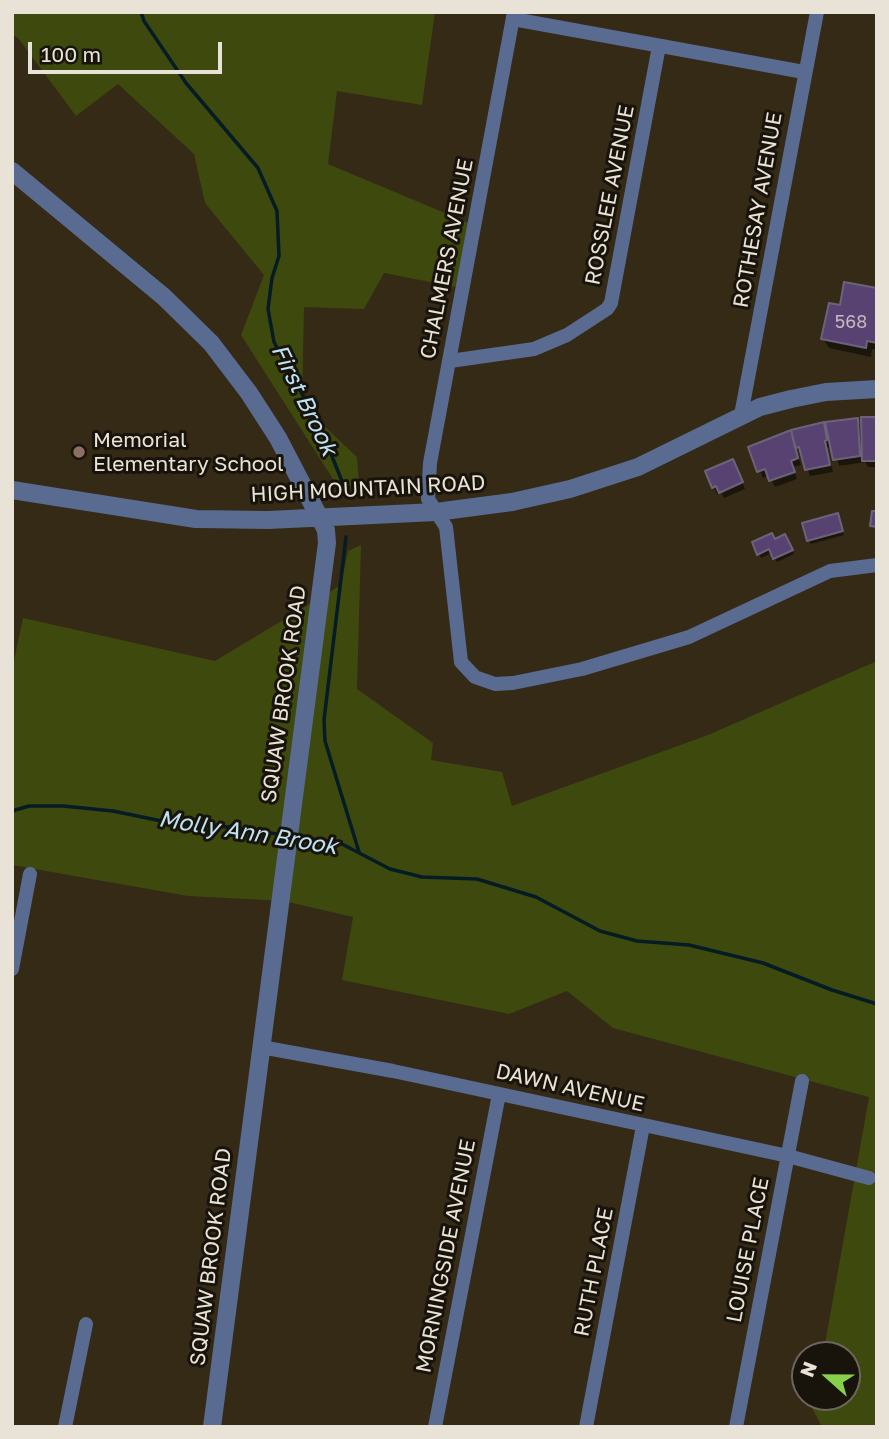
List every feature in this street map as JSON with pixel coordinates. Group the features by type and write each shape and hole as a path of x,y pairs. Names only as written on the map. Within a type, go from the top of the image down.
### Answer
{"street":[{"name":"ROTHESAY AVENUE","path":"741,415 817,12"},
{"path":"513,16 804,72"},
{"name":"CHALMERS AVENUE","path":"513,16 430,463 428,499 446,527 461,662 475,677 495,684 582,669 689,637 830,571 877,565"},
{"name":"ROSSLEE AVENUE","path":"450,361 534,349 584,326 611,303 659,46"},
{"name":"SQUAW BROOK ROAD","path":"12,171 164,297 211,343 249,393 278,438 321,518 327,543 212,1427"},
{"name":"HIGH MOUNTAIN ROAD","path":"12,490 196,519 321,518 436,512 512,502 604,479 638,467 741,415 791,399 877,389"},
{"path":"12,969 30,874"},
{"name":"DAWN AVENUE","path":"261,1047 393,1070 788,1156 869,1178"},
{"name":"LOUISE PLACE","path":"736,1427 802,1081"},
{"name":"MORNINGSIDE AVENUE","path":"435,1427 499,1094"},
{"name":"RUTH PLACE","path":"586,1427 643,1126"},
{"path":"65,1427 86,1324"}],"green space":[{"path":"12,12 435,12 422,105 337,91 328,164 476,226 461,288 384,273 364,309 304,307 302,405 357,457 359,485 338,487 241,335 264,275 205,203 194,154 118,84 76,116 18,38 12,35"},
{"path":"361,545 357,689 433,743 431,760 502,772 512,806 708,735 877,661 877,1427 822,1427 814,1411 861,1411 861,1341 825,1341 869,1097 613,1028 567,991 509,1014 342,980 353,917 284,901 188,896 12,865 12,670 23,618 215,661 341,585 348,551"}],"building":[{"path":"844,282 877,288 877,343 867,341 866,348 821,339 829,303 840,305"},
{"path":"861,417 877,417 877,461 862,461"},
{"path":"858,418 860,456 833,460 825,422"},
{"path":"824,422 830,465 805,470 799,447 795,448 791,430"},
{"path":"791,430 798,458 791,461 795,472 769,481 765,469 757,472 748,447"},
{"path":"733,459 743,482 719,493 716,486 712,488 705,471"},
{"path":"872,511 877,511 877,527 870,526"},
{"path":"838,513 843,531 807,541 802,523"},
{"path":"772,533 775,539 785,534 793,550 773,559 769,549 757,555 752,542"}],"waterway":[{"name":"First Brook","path":"141,12 144,21 186,83 258,168 277,211 279,256 272,278 268,309 274,342 322,431 347,494"},
{"name":"First Brook","path":"346,537 324,720 325,741 359,852"},
{"name":"Molly Ann Brook","path":"12,811 29,806 63,806 113,811 176,824 229,827 284,835"},
{"name":"Molly Ann Brook","path":"295,837 340,843 390,869 422,877 477,879 536,897 600,931 637,941 689,945 763,963 877,1004"}],"place":[{"name":"Memorial Elementary School","path":"79,452"}]}
